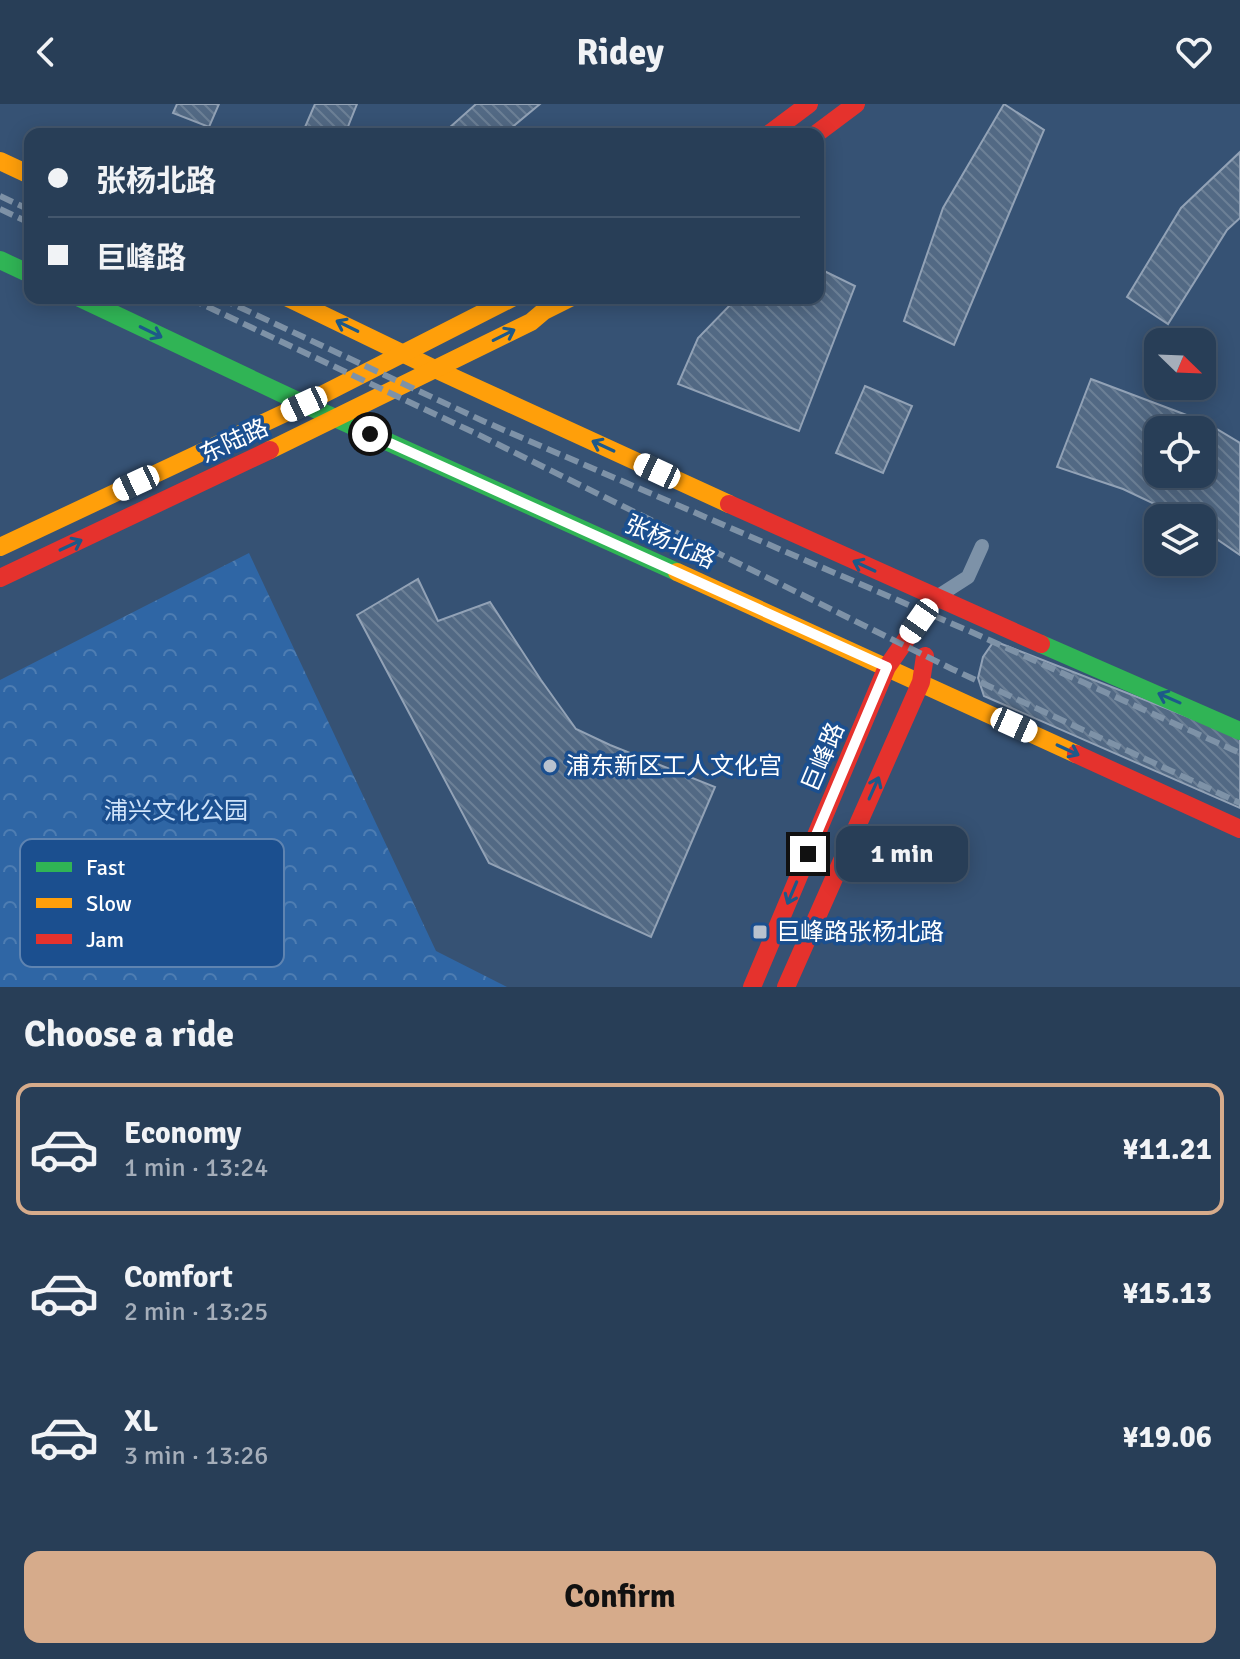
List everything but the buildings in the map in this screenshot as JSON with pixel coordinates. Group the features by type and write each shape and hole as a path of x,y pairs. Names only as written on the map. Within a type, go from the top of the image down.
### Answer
{"main road":[{"path":"777,128 809,104"},
{"path":"824,128 856,104"},
{"path":"0,161 24,172"},
{"path":"0,260 24,271"},
{"name":"张杨北路","path":"93,304 336,419 1240,829"},
{"path":"300,304 437,370 935,598 1240,731"},
{"name":"东陆路","path":"0,547 405,355 501,304"},
{"name":"东陆路","path":"0,578 437,370 531,322 558,304"},
{"path":"786,987 921,682 935,598"},
{"name":"巨峰路","path":"752,987 887,667 935,598"}],"lane":[{"path":"935,598 968,577 982,546"}],"green space":[{"name":"浦兴文化公园","path":"249,553 436,951 507,987 0,987 0,680"}],"railway":[{"path":"0,196 24,207"},
{"path":"0,209 24,220"},
{"path":"202,304 477,434 952,669 1240,803"},
{"path":"233,304 483,421 969,631 1240,753"}],"traffic: fast":[{"path":"0,260 24,271"},
{"path":"93,304 304,404 677,572"},
{"path":"1041,644 1240,731"}],"traffic: slow":[{"path":"0,161 24,172"},
{"path":"300,304 729,504"},
{"path":"0,547 304,404 500,304"},
{"path":"270,450 531,322 558,304"},
{"path":"677,572 1076,754"}],"traffic: jam":[{"path":"777,128 809,104"},
{"path":"824,128 856,104"},
{"path":"0,578 270,450"},
{"path":"729,504 1041,644"},
{"path":"752,987 887,667 935,598"},
{"path":"786,987 921,682 925,656"},
{"path":"1076,754 1240,829"}],"place":[{"name":"浦东新区工人文化宫","path":"550,766"},
{"name":"巨峰路张杨北路","path":"760,932"}],"route":[{"path":"370,434 887,667 808,854"}]}
